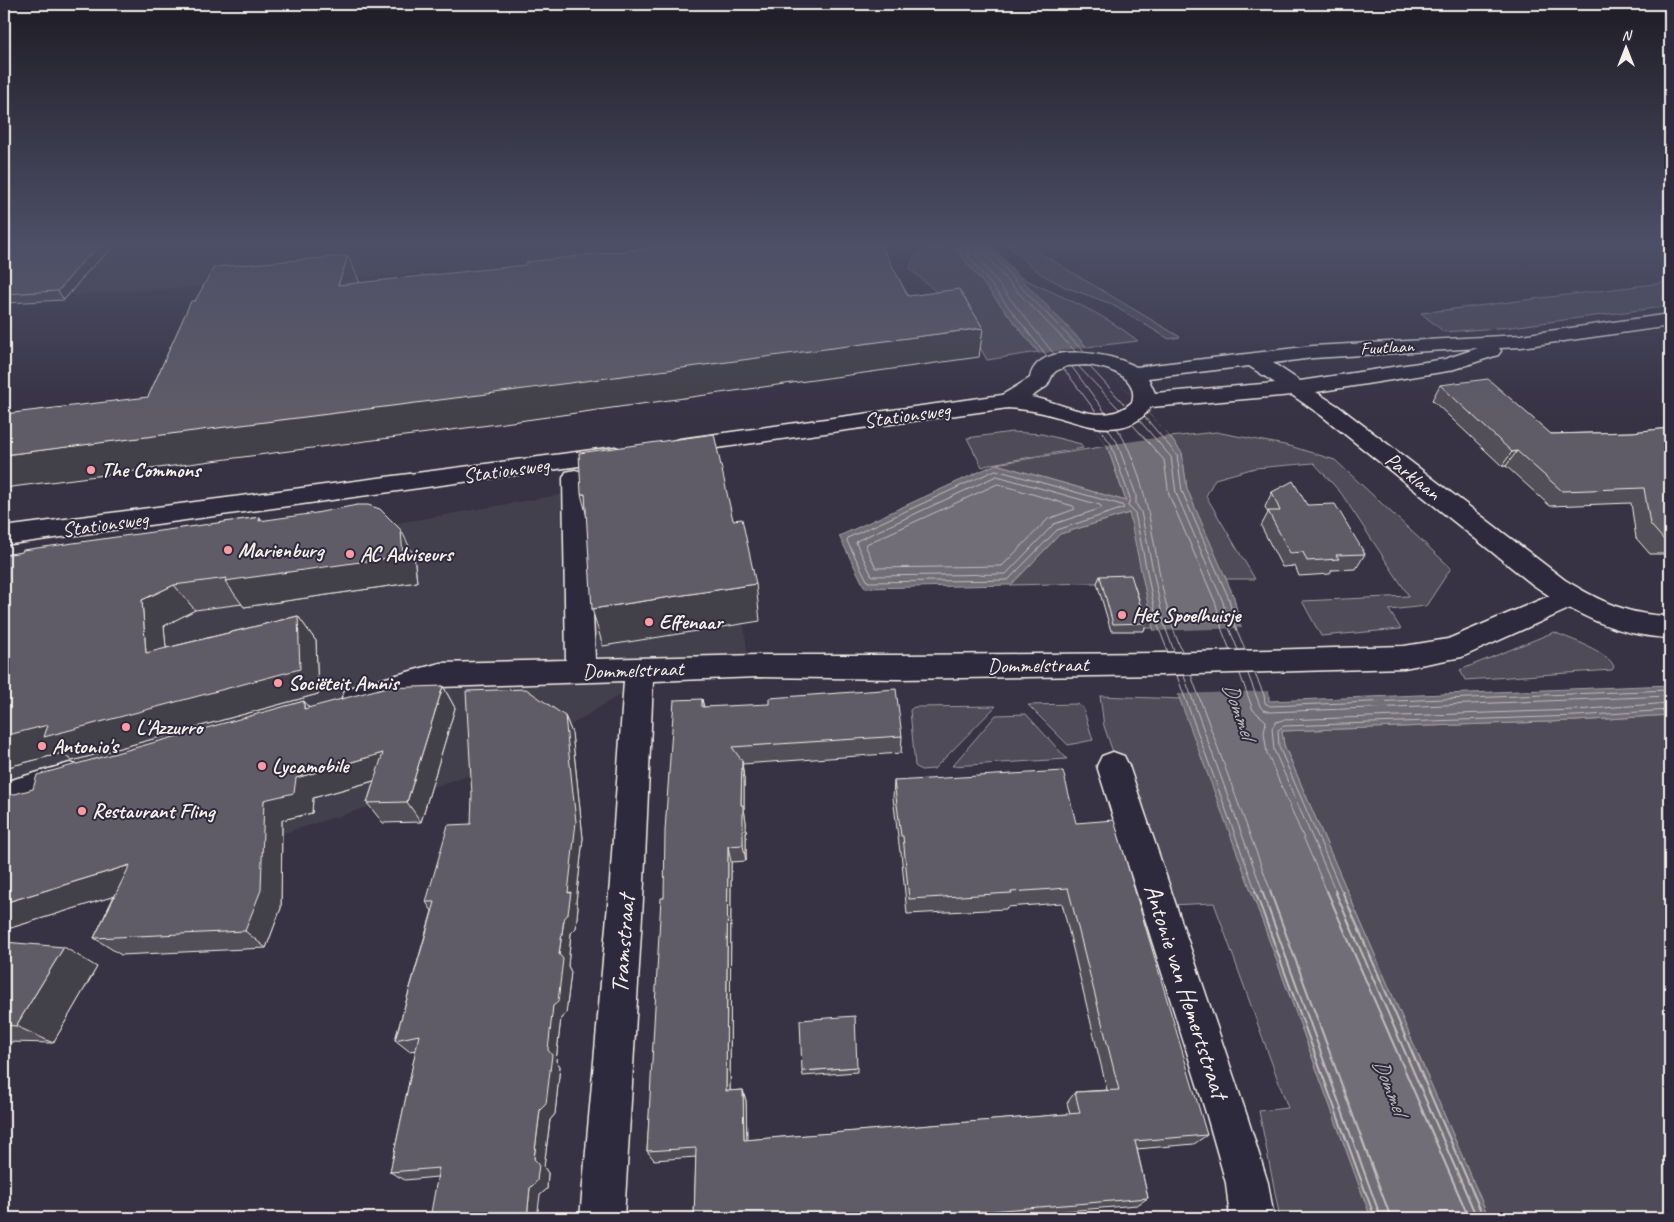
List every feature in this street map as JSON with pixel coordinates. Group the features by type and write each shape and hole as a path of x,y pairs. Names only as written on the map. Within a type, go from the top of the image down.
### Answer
{"street":[{"name":"Fuutlaan","path":"1254,360 1332,350 1521,341 1670,320"},
{"name":"Fuutlaan","path":"1298,388 1448,365 1521,341"},
{"name":"Stationsweg","path":"1008,401 1040,381 1045,370 1065,360 1076,358 1100,360 1123,368 1132,374"},
{"path":"1132,374 1254,360"},
{"name":"Parklaan","path":"1254,360 1298,388 1570,597 1596,611 1632,623 1654,628 1670,627"},
{"path":"1132,374 1143,387 1143,403 1298,388"},
{"name":"Stationsweg","path":"662,448 1008,401 1049,408 1086,420 1105,421 1121,419 1134,414 1143,403"},
{"name":"Stationsweg","path":"4,536 632,452"},
{"path":"575,485 581,672"},
{"name":"Dommelstraat","path":"335,704 440,675 758,666 899,667 1162,664 1404,658 1452,649 1570,597"},
{"name":"Tramstraat","path":"602,1218 627,882 639,670"},
{"name":"Antonie van Hemertstraat","path":"1113,766 1227,1116 1247,1183 1252,1218"},
{"path":"4,796 98,770"}],"shaded area":[{"path":"946,300 997,300 1038,352 987,360 961,313"},
{"path":"1041,300 1069,300 1110,321 1138,341 1087,347"},
{"path":"1101,300 1118,300 1180,337 1169,339"},
{"path":"1525,300 1670,300 1670,306 1511,327 1444,332 1421,313"},
{"path":"1012,432 1042,434 1081,444 1083,448 982,467 967,438"},
{"path":"1216,432 1290,446 1335,460 1451,568 1426,606 1389,610 1401,629 1321,636 1302,601 1409,596 1341,493 1314,463 1255,468 1215,479 1206,496 1255,579 1225,579 1187,489 1182,453 1170,437"},
{"path":"1107,446 1126,501 996,464"},
{"path":"721,467 748,656 616,697 510,763 4,920 4,591"},
{"path":"1130,513 1153,628 1143,628 1139,598 1133,582 1011,585 1060,534"},
{"path":"1554,632 1597,651 1611,661 1614,667 1612,670 1465,680 1460,670"},
{"path":"1100,696 1181,699 1371,1218 1280,1218 1259,1111 1288,1108 1214,903 1170,905 1139,828 1104,726"},
{"path":"1077,704 1083,708 1093,740 1068,745 1028,705"},
{"path":"996,706 934,769 921,770 915,766 910,710 914,707"},
{"path":"1026,714 1067,759 952,766 996,715"},
{"path":"1670,715 1670,1218 1489,1218 1284,745 1282,731 1576,721"}],"water":[{"name":"Dommel","path":"997,300 1041,300 1170,437 1182,453 1187,489 1234,597 1240,625 1269,694 1269,701 1670,685 1670,715 1576,721 1282,731 1284,745 1489,1218 1371,1218 1153,628 1129,513 1060,534 1011,585 865,588 839,536 996,464 1126,501 1107,446 1038,352"}],"pier":[{"path":"1088,347 1169,436 1106,445 1037,354"},
{"path":"1244,628 1271,691 1176,694 1153,631"}],"building":[{"path":"966,300 983,328 487,394 4,455 4,414 148,397 191,301"},
{"path":"1488,379 1551,434 1632,432 1670,428 1670,540 1664,540 1650,524 1644,488 1562,491 1517,451 1512,452 1440,385"},
{"path":"714,434 733,520 742,519 756,584 592,609 585,494 581,494 579,453"},
{"path":"1293,481 1307,505 1335,504 1365,554 1336,555 1339,559 1307,561 1303,552 1290,553 1268,511 1280,511 1272,492"},
{"path":"357,505 368,505 380,509 401,530 403,556 225,581 227,578 174,585 142,600 146,653 298,616 300,669 44,737 48,725 4,736 4,555 22,552 23,550 260,517 259,521"},
{"name":"Het Spoelhuisje","path":"1131,575 1146,623 1113,624 1100,576"},
{"path":"443,686 407,802 367,803 383,753 296,778 294,793 264,800 261,890 245,931 94,938 130,865 4,903 4,797 33,789 37,775 304,701 304,709 383,688"},
{"path":"526,689 565,716 576,822 568,893 571,892 568,914 564,919 559,954 563,959 558,1002 553,1006 548,1050 552,1055 546,1104 540,1110 534,1159 539,1164 537,1181 530,1188 527,1218 430,1218 439,1168 390,1172 419,1035 395,1040 435,902 426,902 448,825 471,824 472,795 466,691"},
{"path":"896,689 902,736 732,747 742,761 741,805 743,805 743,845 728,846 726,1091 743,1090 744,1140 1080,1113 1075,1092 1119,1090 1068,888 909,899 903,836 901,836 894,781 1063,771 1076,823 1114,820 1207,1135 1135,1141 1148,1198 906,1218 694,1218 696,1148 647,1151 661,898 664,898 665,830 674,700 702,699 702,707 769,704 769,698"},
{"path":"4,942 64,947 16,1026 4,1025"},
{"path":"855,1016 857,1067 802,1071 800,1020"}],"place":[{"name":"The Commons","path":"91,470"},
{"name":"Marienburg","path":"228,550"},
{"name":"AC Adviseurs","path":"350,554"},
{"name":"Het Spoelhuisje","path":"1122,615"},
{"name":"Effenaar","path":"649,622"},
{"name":"Sociëteit Amnis","path":"278,683"},
{"name":"L'Azzurro","path":"126,727"},
{"name":"Antonio's","path":"42,746"},
{"name":"Lycamobile","path":"262,766"},
{"name":"Restaurant Fling","path":"82,811"}]}
